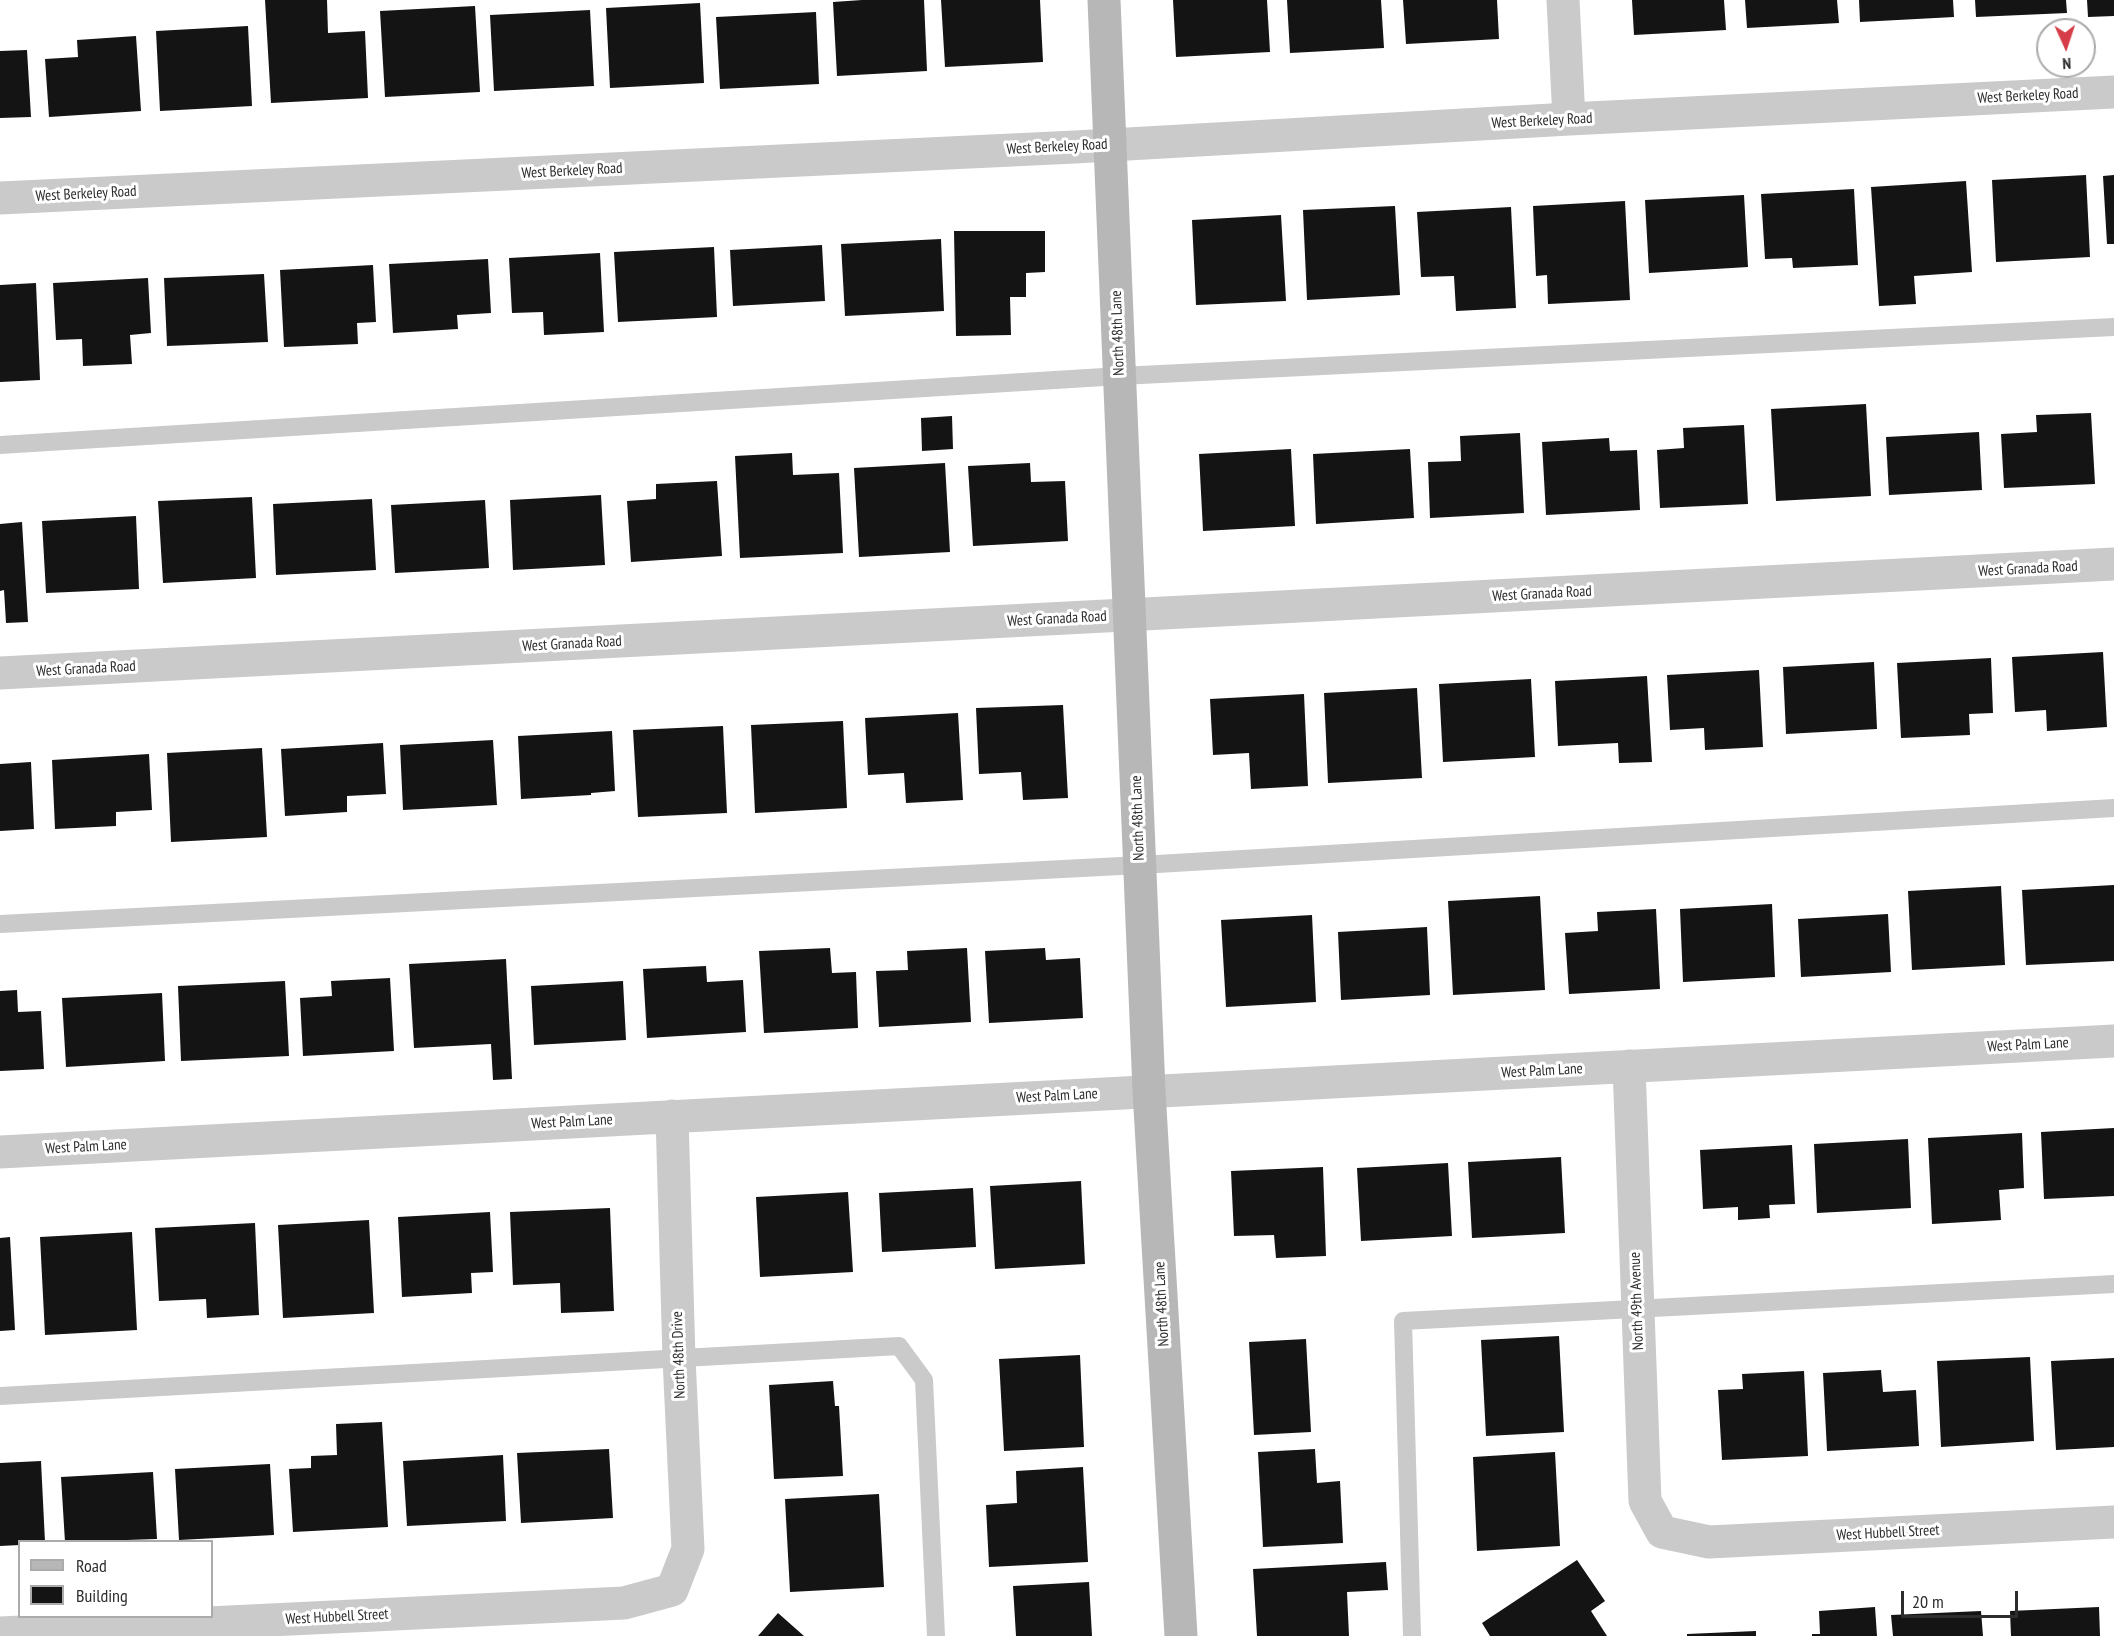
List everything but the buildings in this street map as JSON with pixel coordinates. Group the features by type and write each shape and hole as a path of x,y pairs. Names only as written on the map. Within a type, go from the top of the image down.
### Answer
{"street":[{"name":"North 48th Lane","path":"1104,0 1149,1091 1181,1636"},
{"path":"1563,0 1569,119"},
{"name":"West Berkeley Road","path":"0,198 1110,145 2114,92"},
{"name":"West Granada Road","path":"0,673 2114,564"},
{"name":"West Palm Lane","path":"0,1152 2114,1041"},
{"name":"North 49th Avenue","path":"1629,1066 1645,1501 1662,1532"},
{"name":"North 48th Drive","path":"672,1116 679,1358 688,1549 672,1590"},
{"name":"West Hubbell Street","path":"1662,1532 1709,1542 2114,1522"},
{"name":"West Hubbell Street","path":"0,1633 624,1603 672,1590"}],"lane":[{"path":"0,445 1120,376 2114,327"},
{"path":"0,924 1140,865 2114,808"},
{"path":"1412,1636 1403,1321 2114,1284"},
{"path":"0,1396 899,1346 924,1380 936,1636"}]}
